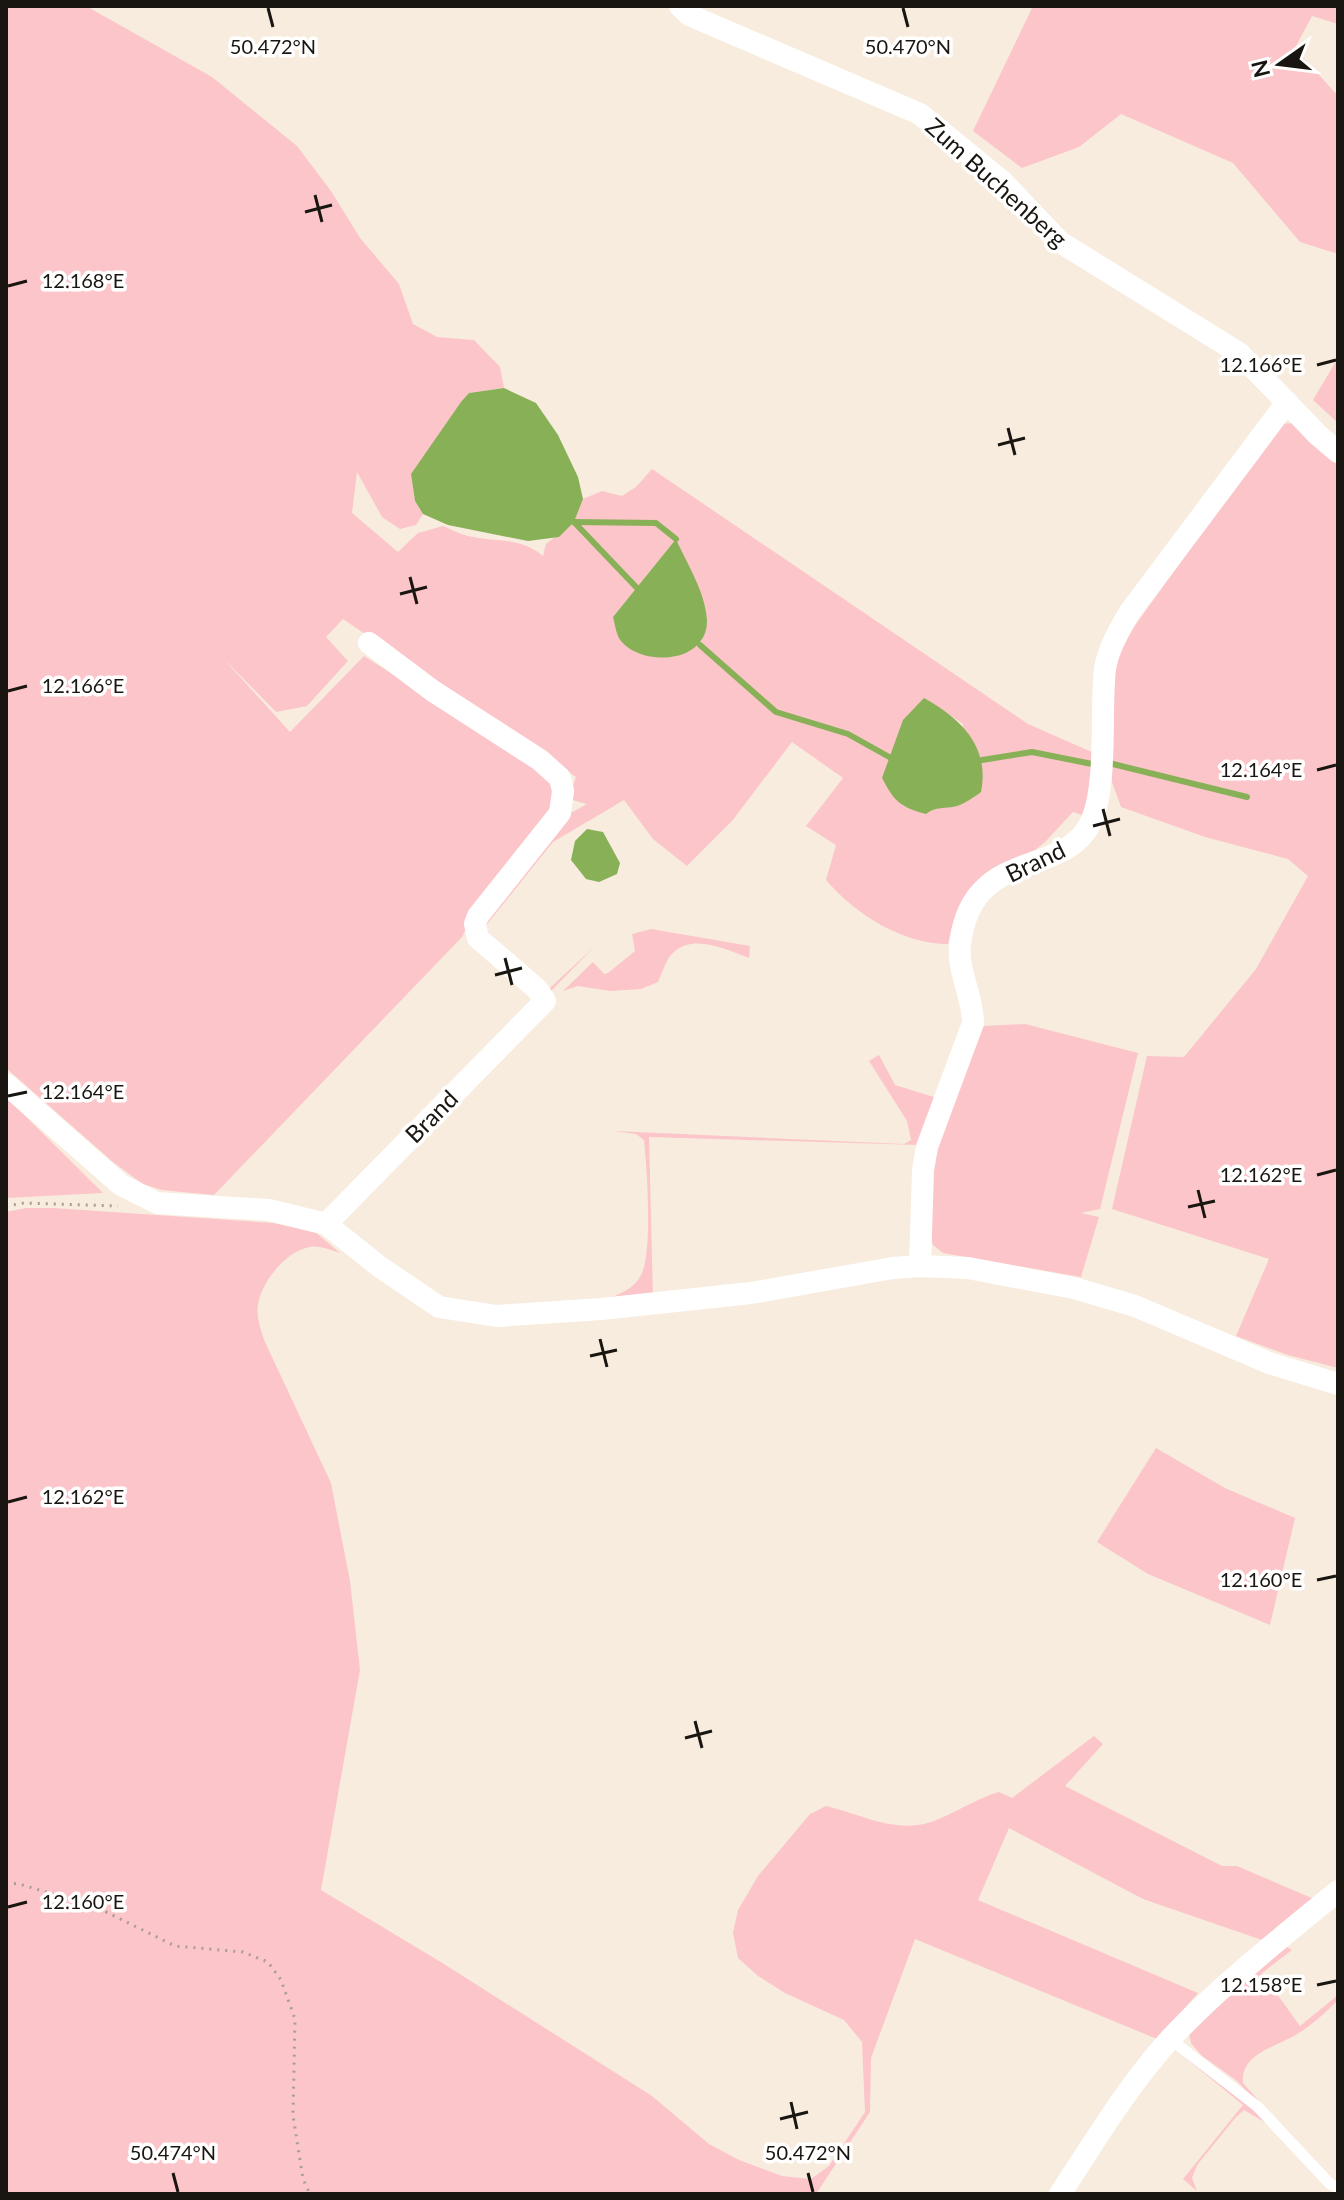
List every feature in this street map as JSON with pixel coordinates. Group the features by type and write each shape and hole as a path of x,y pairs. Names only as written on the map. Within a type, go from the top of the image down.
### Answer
{"street":[{"name":"Zum Buchenberg","path":"680,6 689,15 920,114 1003,182 1060,242 1239,353 1338,452"},
{"name":"Brand","path":"920,1266 923,1170 927,1147 973,1023 960,952 970,908 977,895 990,884 1076,841 1091,821 1101,763 1105,667 1112,645 1129,613 1287,402"},
{"name":"Brand","path":"326,1224 545,1001 538,990 478,938 475,924 478,916 560,813 563,802 560,778 540,760 433,691 369,643"},
{"path":"6,1084 121,1185 157,1203 269,1210 326,1224 380,1267 439,1307 497,1316 690,1301 893,1268 968,1268 1074,1288 1135,1306 1269,1363 1338,1384"},
{"path":"1060,2194 1112,2114 1170,2039 1228,1983 1338,1891"}],"lane":[{"path":"1170,2039 1258,2107 1330,2184 1338,2188"}],"path":[{"path":"6,1206 72,1203 99,1207 157,1203"},
{"path":"6,1883 94,1906 175,1946 243,1952 268,1962 281,1980 295,2019 293,2116 303,2179 310,2194"}],"shaded area":[{"path":"6,6 86,6 212,77 297,146 331,191 360,238 399,284 413,324 437,337 474,340 500,367 504,388 469,393 411,474 415,501 423,514 416,525 400,529 382,517 357,472 352,513 398,552 418,533 443,526 468,536 526,546 543,556 546,544 574,522 583,499 602,491 622,496 636,487 652,469 1028,724 1094,753 1085,816 1073,812 1045,842 952,927 948,944 914,939 881,925 851,905 826,880 836,845 806,826 843,778 792,742 732,821 687,866 653,839 624,800 553,842 484,928 549,989 595,946 550,992 481,930 567,815 587,804 569,799 576,777 343,619 326,637 348,661 307,706 276,712 222,657 290,732 364,656 555,778 560,801 475,910 462,937 214,1195 162,1190 143,1184 113,1162 6,1068","holes":["676,539 703,600 707,623 700,645 613,617","924,698 963,724 957,806 933,808 882,778"]},
{"path":"1033,6 1338,6 1338,24 1312,16 1295,48 1338,96 1338,254 1300,242 1233,163 1121,114 1079,147 1022,168 973,131"},
{"path":"1338,358 1338,423 1313,400"},
{"path":"504,388 536,403 558,435 578,477 583,499 574,522 559,537 528,541 448,525 423,514 415,501 411,474 461,402 469,393"},
{"path":"1294,423 1338,462 1338,1368 1288,1355 1236,1336 1269,1259 1112,1209 1147,1056 1184,1057 1256,969 1308,876 1288,859 1205,837 1121,807 1103,757 1110,677 1121,645 1280,424"},
{"path":"676,539 706,610 704,635 697,646 685,653 672,657 643,655 621,641 613,617"},
{"path":"924,698 950,715 970,736 977,748 983,776 981,792 973,798 957,806 926,814 899,802 882,778 903,720"},
{"path":"587,829 603,832 620,863 617,874 599,882 586,879 571,860 575,841"},
{"path":"651,929 750,946 749,958 710,945 690,944 671,956 658,982 641,989 610,991 578,986 563,991 593,962 604,974 608,973 635,951 632,934"},
{"path":"1025,1024 1138,1053 1100,1209 1081,1213 1099,1217 1081,1277 943,1253 933,1245 929,1232 935,1138 978,1031 984,1026"},
{"path":"879,1055 895,1085 937,1098 920,1145 649,1137 653,1299 612,1297 632,1286 641,1275 648,1230 644,1140 636,1134 614,1131 904,1144 911,1140 907,1121 869,1061"},
{"path":"6,1097 103,1193 6,1198"},
{"path":"26,1208 274,1223 315,1232 340,1253 314,1247 292,1255 269,1278 260,1296 258,1310 265,1342 331,1483 350,1581 360,1670 321,1890 652,2096 709,2144 739,2160 782,2176 811,2179 829,2166 865,2112 862,2042 844,2020 785,1993 758,1976 738,1958 733,1933 738,1910 758,1876 810,1814 826,1806 894,1825 928,1823 999,1792 1012,1798 1094,1736 1103,1744 1065,1786 1222,1866 1237,1866 1314,1899 1262,1940 1143,1899 1009,1828 978,1900 1198,1993 1157,2039 915,1939 871,2058 870,2112 816,2194 6,2194 6,1212"},
{"path":"1156,1448 1225,1488 1295,1518 1270,1625 1148,1574 1097,1542"},
{"path":"1287,1947 1292,1950 1262,1973 1300,2026 1338,1995 1338,2000 1306,2028 1253,2059 1247,2065 1243,2083 1327,2177 1237,2081 1201,2055 1191,2043 1189,2034 1191,2027"},
{"path":"1182,2055 1245,2102 1266,2123 1244,2110 1236,2117 1197,2165 1192,2178 1197,2191 1183,2179 1243,2105"}],"waterway":[{"path":"574,522 656,523 676,539"},
{"path":"574,522 637,588"},
{"path":"700,645 776,712 848,734 891,758"},
{"path":"982,760 1032,752 1092,764"},
{"path":"1113,764 1247,797"}]}
